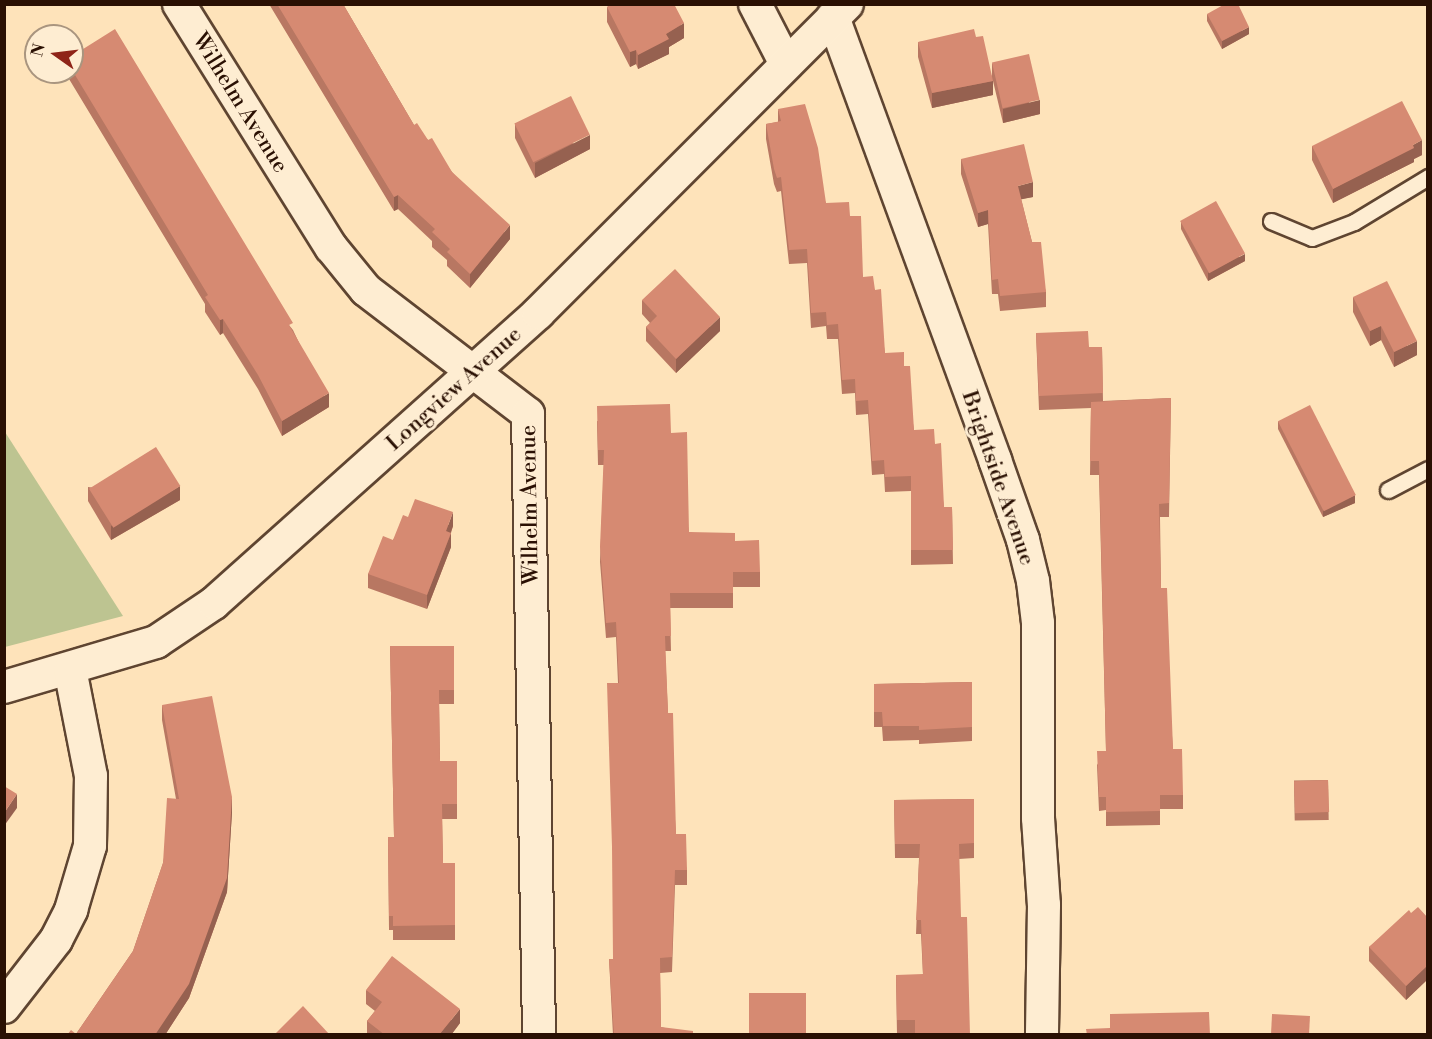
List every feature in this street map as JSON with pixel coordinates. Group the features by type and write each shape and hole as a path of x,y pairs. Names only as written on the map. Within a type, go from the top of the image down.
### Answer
{"street":[{"name":"Wilhelm Avenue","path":"179,4 331,247 366,290 472,374 528,414 539,1035"},
{"path":"755,4 785,62"},
{"name":"Longview Avenue","path":"4,687 156,642 179,630 472,374 561,290 785,62 840,11"},
{"name":"Brightside Avenue","path":"840,11 1002,480 1033,581 1038,623 1038,818 1044,905 1042,1035"},
{"path":"4,1007 56,940 71,910 90,846 91,776 70,669"}],"lane":[{"path":"1271,221 1312,238 1354,222 1428,177"},
{"path":"1388,490 1428,469"}],"green space":[{"path":"5,432 123,616 5,647"}],"building":[{"path":"277,4 343,4 414,125 417,123 428,140 432,138 452,172 510,225 470,274 447,252 450,249 432,232 435,229 398,195 394,197"},
{"path":"612,4 674,4 684,23 666,34 669,39 638,55 636,50 630,52 607,7"},
{"path":"1225,4 1238,4 1249,27 1222,41 1207,14"},
{"path":"115,29 293,323 289,325 329,393 282,421 258,375 223,319 220,320 205,297 208,295 80,84 84,84 84,48"},
{"path":"974,29 976,37 983,36 993,81 932,93 918,42"},
{"path":"1029,54 1040,100 1003,108 992,63"},
{"path":"571,96 590,135 533,162 514,124"},
{"path":"1402,101 1422,140 1413,145 1414,148 1333,189 1312,146"},
{"path":"805,104 818,148 826,203 849,202 850,216 861,216 863,277 873,276 875,290 881,289 885,353 904,352 904,366 910,366 914,430 934,429 935,444 941,443 944,507 952,507 953,550 911,550 911,476 885,477 884,460 872,461 868,400 856,401 855,379 842,380 838,324 827,325 826,312 811,313 807,249 789,250 781,177 777,178 774,169 766,124 781,121 778,109"},
{"path":"1024,144 1033,182 1018,186 1032,242 1041,242 1046,292 1000,296 998,279 992,280 988,210 978,213 961,159"},
{"path":"1216,201 1245,253 1209,273 1180,221"},
{"path":"675,269 720,317 676,359 646,327 657,316 642,300"},
{"path":"1387,281 1417,341 1394,352 1381,326 1370,331 1353,297"},
{"path":"1088,331 1089,347 1102,347 1103,393 1039,396 1036,333"},
{"path":"1171,398 1169,503 1159,504 1161,588 1167,588 1173,749 1182,749 1183,795 1160,795 1160,811 1106,812 1106,797 1099,797 1097,751 1106,751 1099,461 1090,461 1091,402"},
{"path":"670,404 671,433 687,432 689,532 735,533 735,541 759,540 760,572 733,572 733,593 670,593 671,636 665,636 668,713 673,713 676,834 686,834 687,870 675,870 672,957 660,958 661,1027 693,1031 693,1035 614,1035 609,959 613,959 607,683 619,683 616,622 606,623 600,547 604,450 598,450 597,406"},
{"path":"1310,405 1356,495 1324,511 1278,421"},
{"path":"156,447 180,486 113,528 89,489"},
{"path":"415,499 453,512 446,531 451,533 427,595 368,574 383,536 393,540 403,515 408,517"},
{"path":"390,646 454,646 454,690 439,690 440,761 457,761 457,804 442,804 443,863 455,863 455,925 393,926 393,916 389,916 388,837 394,837"},
{"path":"972,682 972,727 919,730 919,726 883,726 882,712 874,712 874,684"},
{"path":"212,696 232,797 227,878 189,984 155,1035 67,1035 71,1030 76,1034 133,951 163,863 167,798 179,799 162,705"},
{"path":"1328,780 1329,812 1295,813 1294,781"},
{"path":"4,786 17,794 4,813"},
{"path":"974,799 974,843 959,844 961,917 967,917 970,1035 915,1035 915,1020 897,1020 896,975 923,974 921,920 916,920 920,844 895,844 894,800"},
{"path":"1418,907 1428,918 1428,965 1406,986 1369,947 1409,910 1411,913"},
{"path":"392,956 460,1009 439,1035 385,1035 367,1021 382,1002 366,990"},
{"path":"749,993 806,993 806,1034 749,1034"},
{"path":"303,1006 330,1035 274,1035"},
{"path":"1209,1012 1210,1035 1087,1035 1086,1029 1110,1028 1110,1014"},
{"path":"1272,1014 1310,1016 1309,1034 1271,1033"}]}
